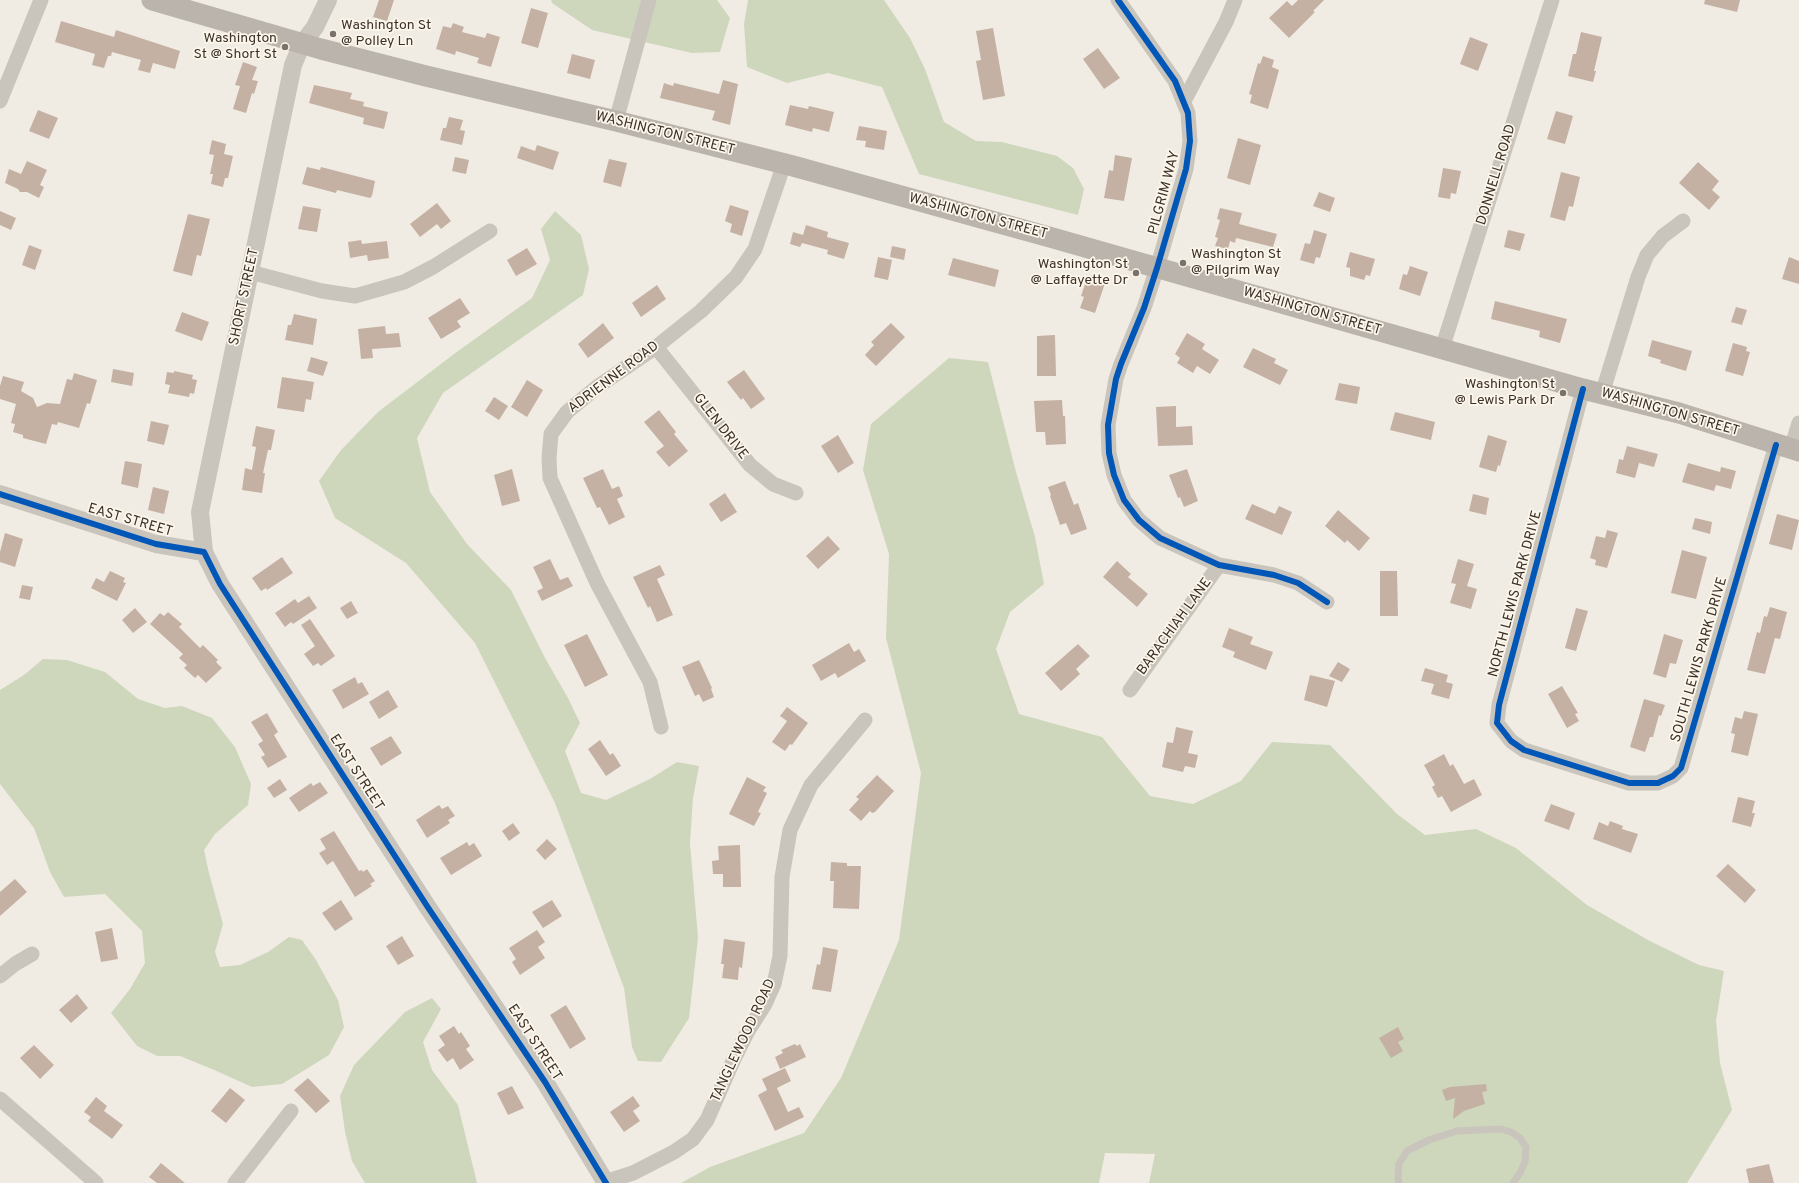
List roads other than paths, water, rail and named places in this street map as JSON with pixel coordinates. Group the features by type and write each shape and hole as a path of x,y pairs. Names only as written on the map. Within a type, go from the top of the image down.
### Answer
{"main road":[{"name":"WASHINGTON STREET","path":"152,0 302,44 784,164 1679,414 1789,448"}],"street":[{"path":"0,101 41,0"},
{"name":"SHORT STREET","path":"204,552 200,512 293,65 302,44 315,27 328,0"},
{"path":"616,121 649,0"},
{"name":"PILGRIM WAY","path":"1118,0 1160,57 1175,81 1188,113 1190,141 1186,169 1157,268 1144,308 1121,364 1112,399 1108,425 1109,453 1114,475 1124,500 1139,520 1160,538 1219,565 1274,575 1298,583 1327,602"},
{"path":"1184,100 1236,0"},
{"name":"DONNELL ROAD","path":"1442,349 1552,0"},
{"name":"ADRIENNE ROAD","path":"661,727 650,682 594,576 550,478 549,458 551,434 567,412 597,387 656,347 701,311 736,277 756,250 784,164"},
{"path":"1593,391 1647,255 1663,236 1683,221"},
{"path":"250,272 322,291 355,296 404,282 490,231"},
{"name":"GLEN DRIVE","path":"656,347 750,465 773,484 796,493"},
{"name":"NORTH LEWIS PARK DRIVE","path":"1569,764 1524,750 1511,741 1497,723 1499,705 1593,391"},
{"name":"SOUTH LEWIS PARK DRIVE","path":"1569,764 1637,784 1658,783 1673,776 1681,768 1789,448 1799,423"},
{"name":"EAST STREET","path":"0,494 156,544 204,552 220,584 427,906 545,1082 605,1183"},
{"name":"BARACHIAH LANE","path":"1130,690 1219,565"},
{"name":"TANGLEWOOD ROAD","path":"605,1183 633,1172 674,1152 693,1139 708,1120 734,1058 748,1031 765,1004 774,984 780,956 782,877 790,830 812,785 865,720"},
{"path":"0,976 15,964 32,954"},
{"path":"0,1099 96,1183"},
{"path":"235,1183 291,1111"}],"lane":[{"path":"1399,1183 1399,1164 1407,1151 1429,1140 1457,1131 1502,1129 1511,1132 1520,1138 1526,1147 1525,1162 1520,1173 1512,1183"}],"place":[{"name":"Washington St @ Polley Ln","path":"333,34"},
{"name":"Washington St @ Short St","path":"285,47"},
{"name":"Washington St @ Pilgrim Way","path":"1183,263"},
{"name":"Washington St @ Laffayette Dr","path":"1136,273"},
{"name":"Washington St @ Lewis Park Dr","path":"1563,393"}]}
